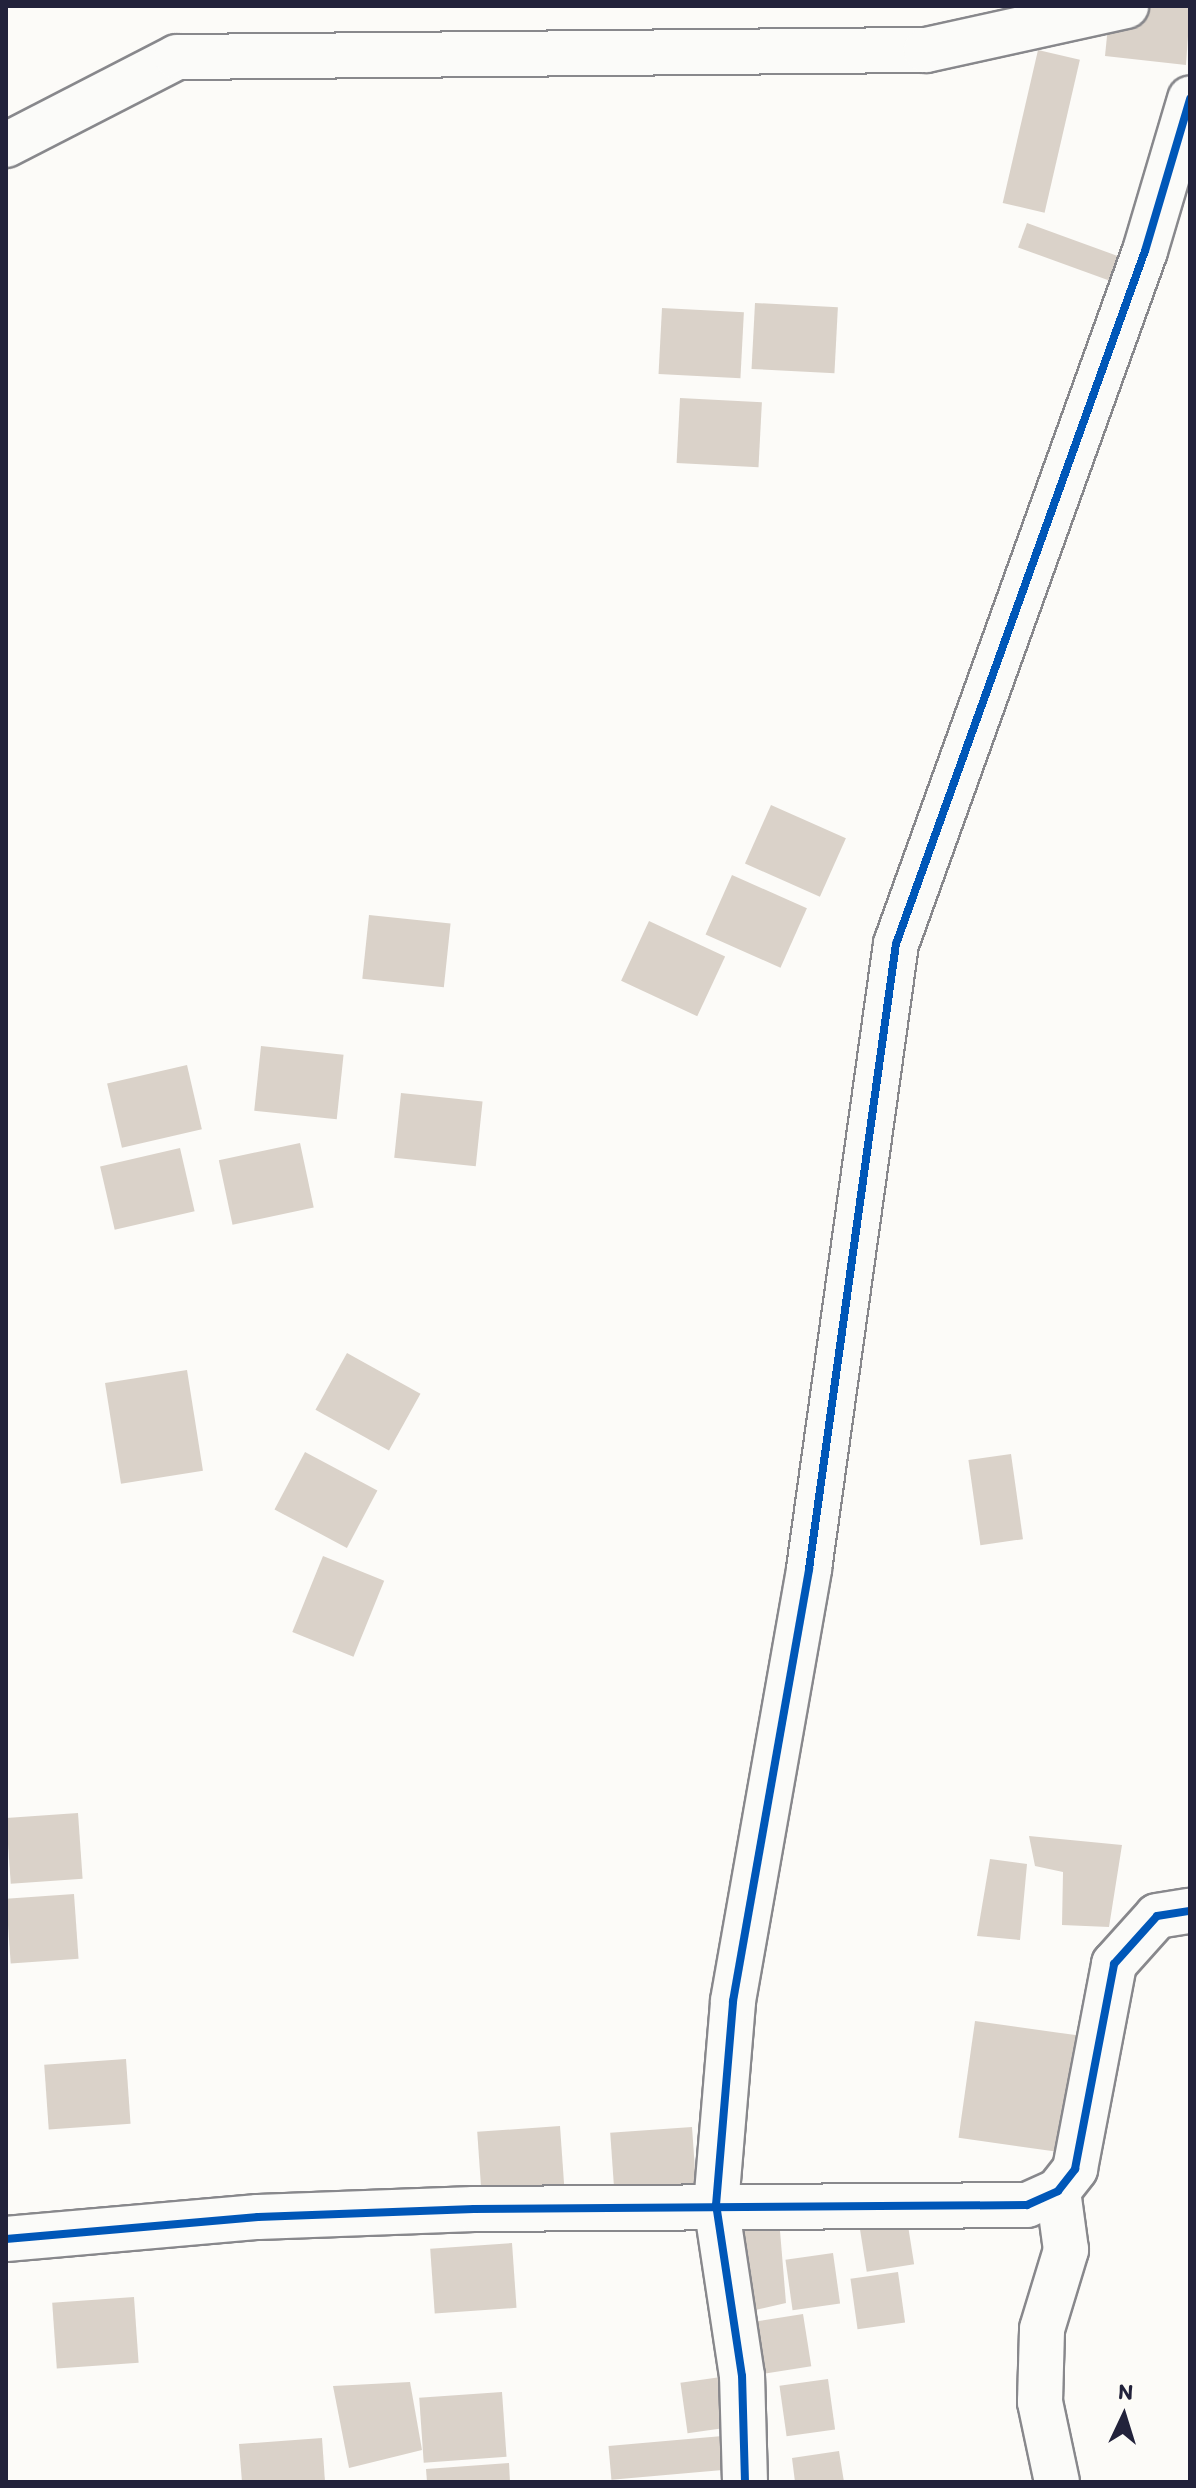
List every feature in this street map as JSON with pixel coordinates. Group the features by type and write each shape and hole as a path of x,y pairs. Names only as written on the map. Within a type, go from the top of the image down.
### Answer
{"street":[{"path":"6,145 177,57 926,50 1126,6"},
{"path":"745,2482 742,2376 716,2205 733,2001 809,1569 896,944 1145,251 1190,99"},
{"path":"6,2239 258,2217 716,2205 1027,2205 1058,2191 1075,2169 1114,1964 1157,1916 1190,1911"},
{"path":"1057,2482 1040,2402 1042,2329 1066,2250 1058,2191"}],"building":[{"path":"1110,6 1190,7 1186,65 1105,56"},
{"path":"1038,50 1080,60 1045,213 1003,203"},
{"path":"1027,223 1123,258 1114,282 1018,247"},
{"path":"755,303 838,307 834,373 752,369"},
{"path":"662,308 744,312 740,378 659,374"},
{"path":"680,398 762,402 758,467 677,463"},
{"path":"771,805 846,838 820,897 745,863"},
{"path":"732,875 807,908 780,968 706,934"},
{"path":"369,915 451,924 444,987 362,979"},
{"path":"649,921 725,956 697,1016 621,981"},
{"path":"261,1046 344,1055 337,1119 254,1111"},
{"path":"187,1065 202,1129 122,1148 107,1083"},
{"path":"401,1093 483,1102 476,1166 394,1158"},
{"path":"300,1143 314,1208 233,1225 219,1160"},
{"path":"180,1148 195,1211 115,1230 100,1166"},
{"path":"347,1353 420,1394 389,1451 315,1410"},
{"path":"187,1370 203,1471 121,1484 105,1383"},
{"path":"305,1452 377,1490 347,1548 274,1509"},
{"path":"1011,1454 1023,1539 980,1545 968,1460"},
{"path":"323,1556 384,1581 353,1657 292,1632"},
{"path":"78,1813 83,1879 11,1884 6,1818"},
{"path":"1029,1836 1122,1845 1109,1927 1062,1925 1063,1872 1035,1866"},
{"path":"990,1859 1027,1864 1020,1940 977,1936"},
{"path":"74,1894 79,1959 11,1964 6,1899"},
{"path":"975,2021 1079,2036 1063,2152 959,2138"},
{"path":"126,2059 131,2124 49,2130 44,2065"},
{"path":"560,2126 565,2191 482,2197 477,2132"},
{"path":"692,2127 697,2192 615,2198 610,2133"},
{"path":"906,2213 914,2264 867,2272 859,2221"},
{"path":"779,2219 786,2303 751,2311 731,2226"},
{"path":"512,2243 517,2308 435,2314 430,2249"},
{"path":"833,2253 840,2304 793,2310 785,2260"},
{"path":"898,2272 905,2323 858,2329 850,2279"},
{"path":"134,2297 139,2363 57,2369 52,2303"},
{"path":"803,2314 811,2366 764,2374 756,2322"},
{"path":"728,2376 735,2427 688,2433 680,2383"},
{"path":"828,2379 835,2430 787,2436 779,2386"},
{"path":"410,2382 422,2450 349,2468 333,2386"},
{"path":"502,2392 507,2457 424,2463 419,2398"},
{"path":"734,2435 737,2469 611,2480 608,2446"},
{"path":"322,2438 325,2482 242,2482 239,2444"},
{"path":"839,2451 844,2482 795,2482 792,2458"},
{"path":"509,2463 510,2482 427,2482 426,2469"}],"cycle path":[{"path":"745,2482 742,2376 716,2205 733,2001 809,1569 896,944 1145,251 1190,99"},
{"path":"6,2239 258,2217 474,2209 1027,2205 1058,2191 1075,2169 1114,1964 1157,1916 1190,1911"}]}
